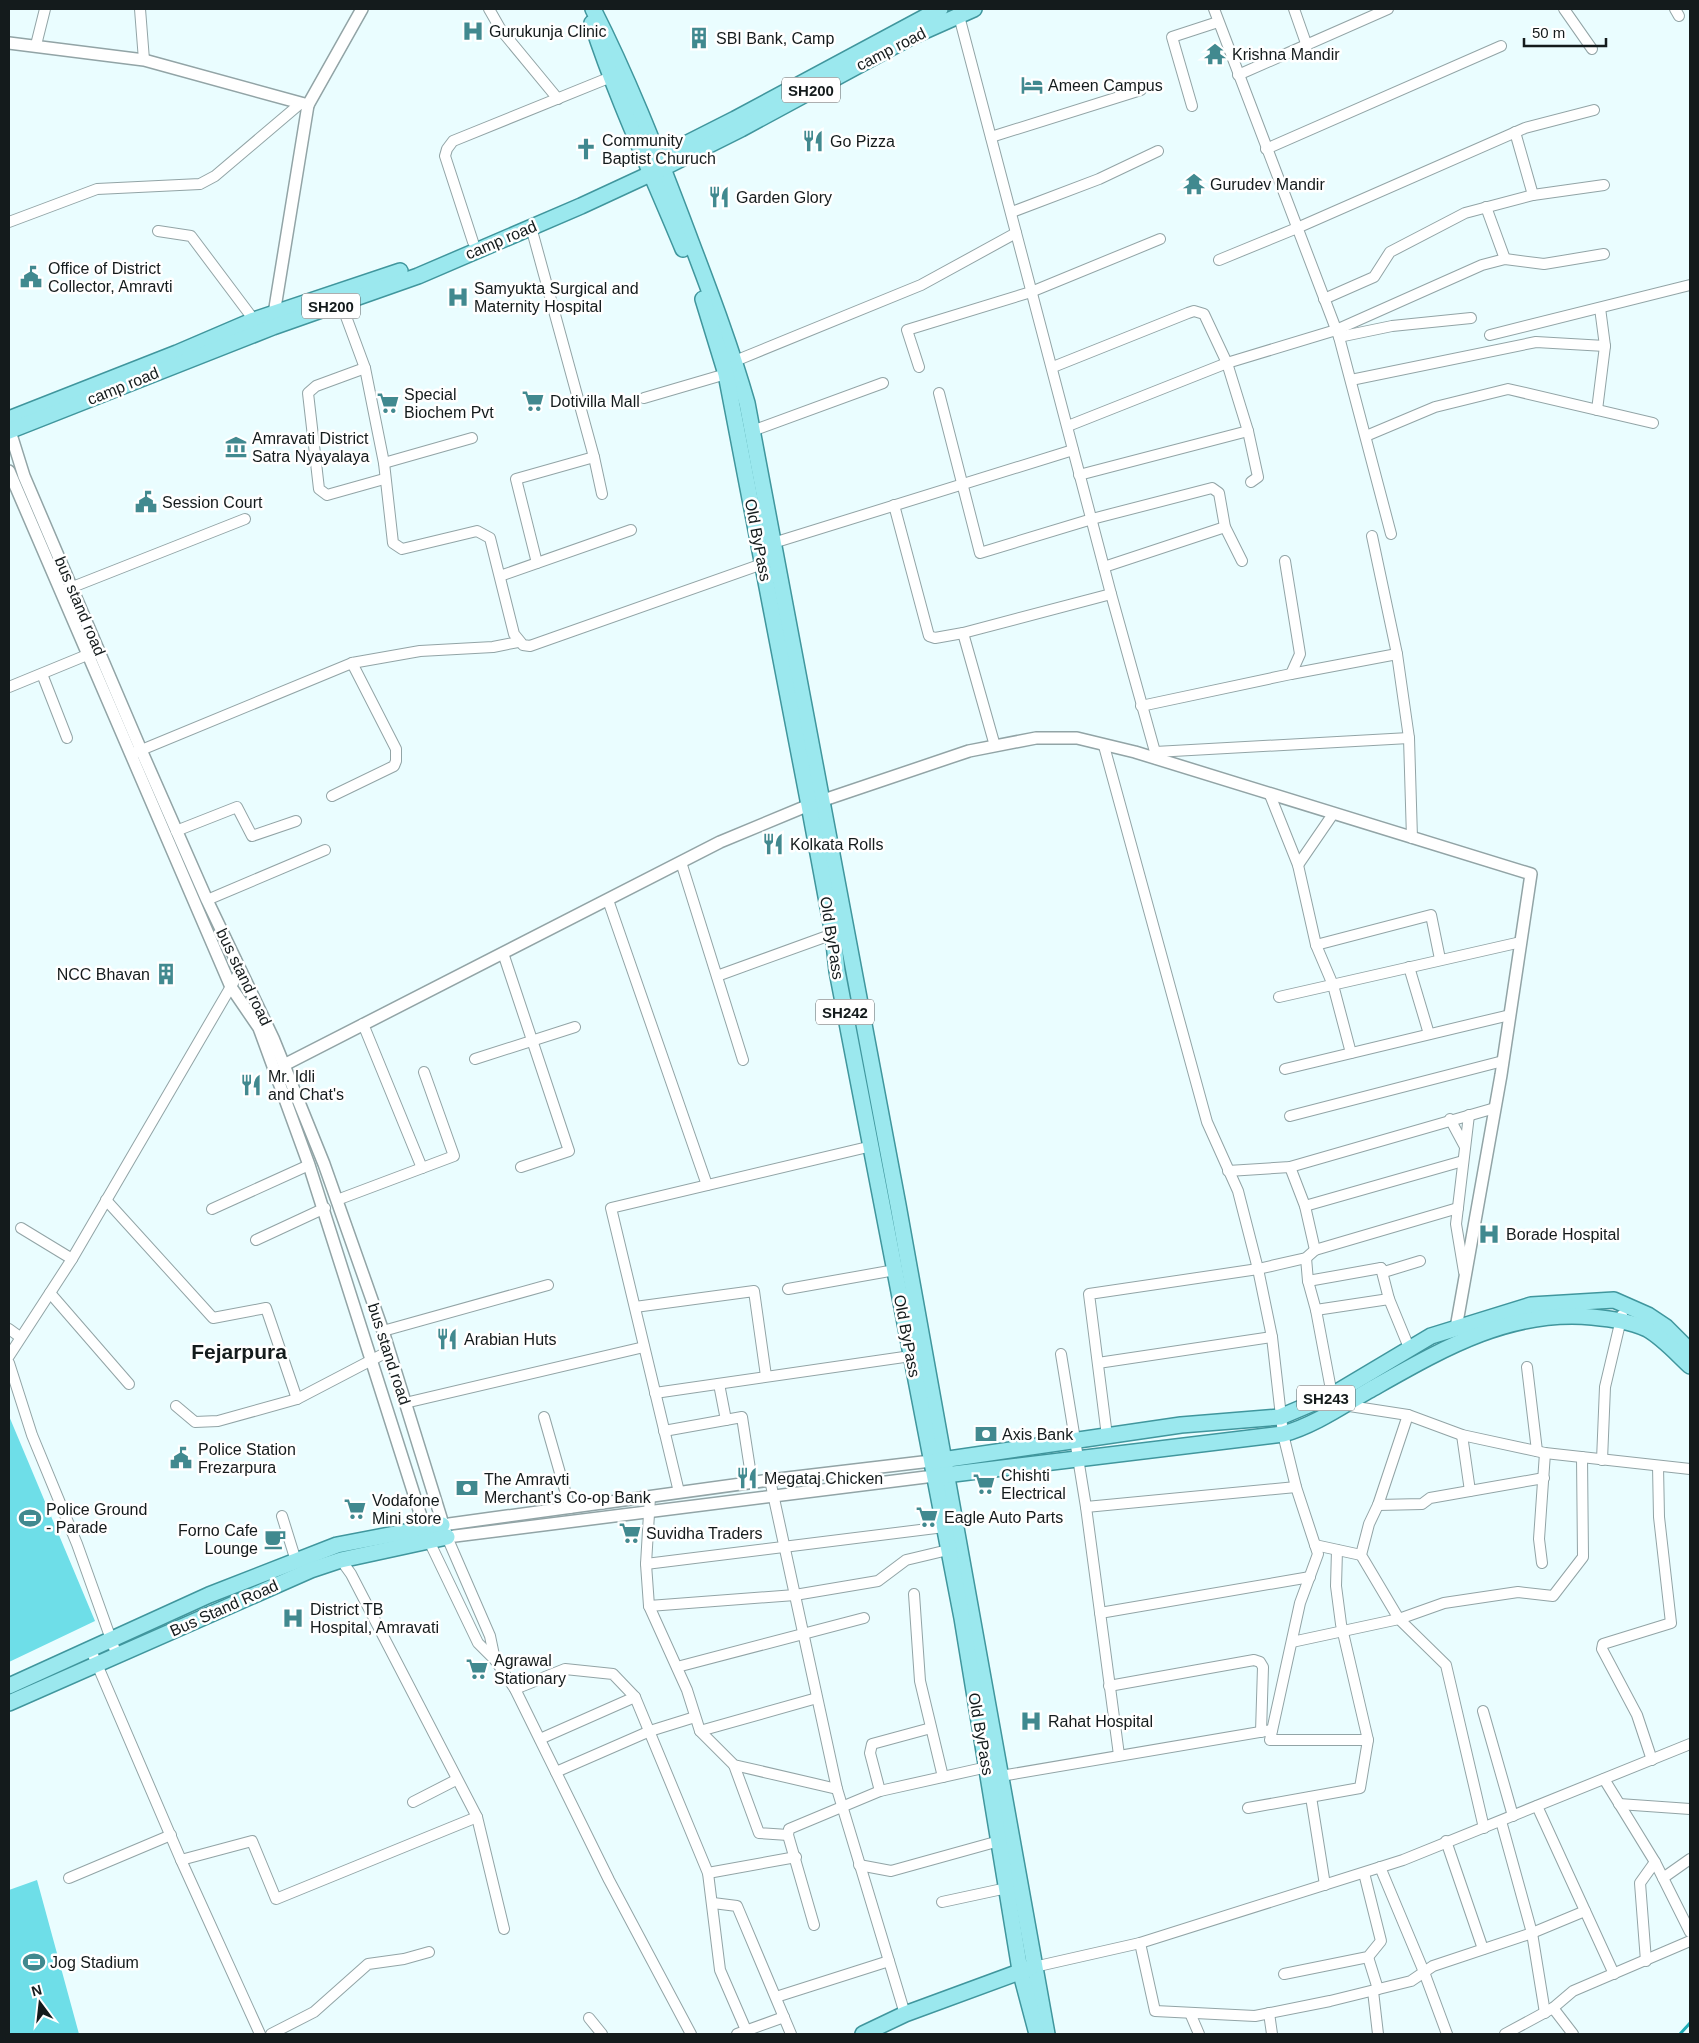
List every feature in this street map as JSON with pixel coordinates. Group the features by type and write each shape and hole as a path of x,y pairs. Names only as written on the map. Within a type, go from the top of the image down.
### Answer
{"main road":[{"name":"Old ByPass","path":"587,9 611,77 655,166 700,291 726,374 766,545 816,803 833,934 844,968 872,1146 911,1356 937,1460 948,1550 996,1769 999,1841 1007,1888 1027,1968 1037,2034"},
{"path":"593,9 613,48 655,166 734,361 752,431 766,545"},
{"name":"camp road","path":"9,427 254,320 273,320 342,303 418,276 530,227 655,166 940,9"},
{"name":"camp road","path":"9,427 273,320 414,267 741,129 911,37 974,9"},
{"path":"816,803 844,968 898,1205 937,1460"},
{"name":"SH243","path":"940,1476 1079,1457 1284,1434 1299,1428 1431,1336 1531,1305 1614,1300 1648,1315 1666,1327 1690,1351"},
{"name":"SH243","path":"937,1460 1181,1425 1280,1417 1338,1400 1444,1348 1511,1323 1540,1317 1571,1315 1620,1320 1656,1335 1690,1366"},
{"path":"940,1476 996,1769 1027,1968 1047,2034"},
{"name":"Bus Stand Road","path":"9,1686 110,1638 337,1544 444,1531"},
{"name":"Bus Stand Road","path":"9,1703 311,1570 427,1534"},
{"path":"863,2034 905,2014 1027,1968"}],"street":[{"path":"36,45 45,9"},
{"path":"140,9 144,60"},
{"path":"9,222 97,189 200,184 215,176 304,104 362,9"},
{"path":"489,9 501,30 558,99"},
{"path":"1214,9 1337,334 1351,380 1391,534"},
{"path":"1294,9 1307,46"},
{"path":"1238,75 1307,46 1376,11 1388,9"},
{"path":"1564,9 1592,49"},
{"path":"959,16 1012,212 1031,292 1053,367 1079,475 1156,756"},
{"path":"1192,106 1172,37 1218,22"},
{"path":"9,43 144,60 304,104"},
{"path":"1266,150 1501,46"},
{"path":"474,242 445,156 446,149 453,142 611,77"},
{"path":"991,137 1141,90"},
{"path":"273,320 304,104"},
{"path":"1219,260 1297,228 1515,132 1594,110"},
{"path":"1515,132 1533,194"},
{"path":"1012,212 1098,179 1158,151"},
{"path":"1324,299 1374,277 1390,252 1466,213 1533,194 1604,185"},
{"path":"1486,207 1505,259"},
{"path":"530,227 594,457 602,494"},
{"path":"158,231 192,236 254,320"},
{"path":"734,361 921,285 1016,233"},
{"path":"919,367 907,330 1031,292 1160,239"},
{"path":"1337,334 1482,265 1505,259 1544,264 1604,254"},
{"path":"1490,335 1690,284"},
{"path":"342,303 366,368 384,463 384,479 393,543 396,547 402,549 477,531 490,538 514,634 518,642"},
{"path":"1597,410 1605,346 1600,308"},
{"path":"1053,367 1194,311 1204,314 1227,363 1248,431 1258,477 1251,482"},
{"path":"1068,426 1227,363 1337,334 1471,318"},
{"path":"1351,380 1536,342 1605,346"},
{"path":"366,368 316,386 308,393 319,489 327,495 384,479"},
{"path":"644,398 726,374"},
{"path":"752,431 883,383"},
{"path":"1366,436 1435,407 1508,389 1653,423"},
{"path":"939,393 980,553 1092,519 1212,488 1219,492 1225,527 1242,561"},
{"name":"bus stand road","path":"9,427 24,476 74,588 136,752 231,987 258,1028 325,1208 427,1534"},
{"path":"1079,475 1248,431"},
{"path":"384,463 472,438"},
{"path":"766,545 1073,450"},
{"path":"538,564 516,479 594,457"},
{"name":"bus stand road","path":"9,471 87,655 176,831 240,971 274,1038 337,1200 384,1331 444,1531"},
{"path":"894,505 929,636 935,638 963,633 1111,594"},
{"path":"59,591 74,588 244,519"},
{"path":"1104,567 1225,527"},
{"path":"500,576 631,530"},
{"path":"1372,536 1397,654 1409,738 1412,838"},
{"path":"1285,561 1300,654 1291,674"},
{"path":"136,752 346,663 420,651 493,647 518,642 530,646 769,562"},
{"path":"963,633 995,746"},
{"path":"1141,706 1291,674 1397,654"},
{"path":"9,688 87,655"},
{"path":"332,796 394,766 396,762 396,749 352,663"},
{"path":"42,674 67,738"},
{"path":"284,1065 720,842 816,803 969,751 1036,738 1078,738 1104,746 1156,756 1270,795 1531,874 1503,1061 1456,1328"},
{"path":"1156,756 1409,738"},
{"path":"1104,746 1207,1122 1238,1191 1258,1269 1272,1337 1280,1417 1296,1487 1318,1554 1300,1603 1270,1740 1368,1740"},
{"path":"1270,795 1298,864 1316,945 1333,985 1350,1053"},
{"path":"176,831 238,807 252,836 296,822"},
{"path":"1298,864 1333,814"},
{"path":"207,900 325,850"},
{"path":"681,862 743,1060"},
{"path":"608,900 707,1185"},
{"path":"1316,945 1431,915 1440,959"},
{"path":"717,976 833,934"},
{"path":"1279,997 1521,942"},
{"path":"503,953 569,1150 521,1168"},
{"path":"1409,967 1429,1034"},
{"path":"9,1356 72,1258 240,971"},
{"path":"1285,1069 1510,1015"},
{"path":"363,1024 422,1168"},
{"path":"476,1059 575,1027"},
{"path":"1290,1116 1503,1061"},
{"path":"337,1200 454,1156 424,1072"},
{"path":"1228,1170 1290,1167 1450,1119 1495,1108"},
{"path":"1465,1278 1456,1224 1469,1115"},
{"path":"1450,1119 1465,1148"},
{"path":"679,1492 611,1208 872,1146"},
{"path":"1304,1206 1463,1161"},
{"path":"212,1209 309,1165"},
{"path":"1290,1167 1304,1206 1315,1250"},
{"path":"106,1200 213,1318 266,1308 297,1399"},
{"path":"256,1240 325,1208"},
{"path":"1107,1436 1089,1294 1258,1269 1306,1258 1315,1250 1458,1208"},
{"path":"21,1228 72,1258"},
{"path":"1306,1258 1308,1281 1338,1400 1408,1415 1462,1435 1541,1452 1690,1469"},
{"path":"1381,1268 1384,1272 1420,1261"},
{"path":"1308,1281 1381,1268"},
{"path":"1381,1268 1389,1299 1410,1350"},
{"path":"788,1289 895,1270"},
{"path":"384,1331 548,1285"},
{"path":"635,1307 754,1291 766,1376"},
{"path":"50,1293 129,1384"},
{"path":"1316,1310 1389,1299"},
{"path":"1602,1460 1605,1387 1624,1304"},
{"path":"9,1329 20,1337"},
{"path":"1098,1363 1272,1337"},
{"path":"405,1403 644,1347"},
{"path":"176,1406 195,1422 206,1423 297,1399 389,1351"},
{"path":"1061,1354 1079,1457 1119,1755"},
{"path":"655,1393 911,1356"},
{"path":"9,1363 32,1435 73,1534 116,1656"},
{"path":"1527,1367 1544,1478 1539,1539 1542,1563"},
{"path":"719,1384 726,1420"},
{"path":"1360,1555 1369,1524 1378,1506 1408,1415"},
{"path":"544,1417 570,1508"},
{"path":"664,1432 742,1417 752,1482"},
{"path":"1462,1435 1470,1491"},
{"path":"1292,1642 1399,1619 1444,1603 1518,1592 1553,1596 1582,1556 1582,1457"},
{"path":"444,1531 570,1508 679,1492 937,1460"},
{"path":"1652,1760 1636,1715 1602,1650 1603,1644 1671,1623 1659,1517 1658,1466"},
{"path":"444,1531 649,1512 940,1476"},
{"path":"1378,1506 1422,1504 1430,1498 1544,1478"},
{"path":"770,1480 836,1789 905,2014"},
{"path":"1086,1507 1296,1487"},
{"path":"650,1497 646,1564 649,1606 677,1667 700,1731 734,1765 758,1833 788,1835"},
{"path":"282,1516 296,1561"},
{"path":"646,1564 944,1527"},
{"path":"444,1531 490,1636 495,1660"},
{"path":"427,1534 478,1644 495,1660 516,1689 609,1880 691,2034"},
{"path":"1314,1544 1360,1555 1399,1619 1446,1665 1484,1828"},
{"path":"649,1606 795,1595 878,1581 906,1560 948,1550"},
{"path":"1248,1808 1360,1788 1368,1740 1342,1630 1336,1586 1337,1550"},
{"path":"341,1560 351,1574 456,1780 477,1817 504,1929"},
{"path":"1100,1614 1310,1577"},
{"path":"914,1594 920,1681 943,1777"},
{"path":"677,1667 864,1618"},
{"path":"90,1648 181,1860 260,2034"},
{"path":"1109,1686 1254,1660 1260,1662 1263,1667 1260,1732"},
{"path":"516,1689 565,1669 613,1674 635,1697 708,1873 720,1970 742,2032 784,2017"},
{"path":"540,1739 635,1697"},
{"path":"700,1731 817,1698"},
{"path":"1483,1711 1512,1816"},
{"path":"556,1772 650,1731 695,1717"},
{"path":"880,1791 870,1753 872,1744 931,1728"},
{"path":"814,1925 796,1857 788,1835 789,1828 880,1791 943,1777 1119,1755 1272,1730"},
{"path":"1027,1968 1140,1943 1380,1867 1484,1828 1690,1744"},
{"path":"734,1765 836,1789"},
{"path":"1604,1779 1655,1862 1690,1932"},
{"path":"413,1802 456,1780"},
{"path":"1311,1796 1325,1885"},
{"path":"1619,1804 1690,1809"},
{"path":"1537,1806 1614,1974"},
{"path":"181,1860 252,1841 276,1899 477,1817"},
{"path":"1501,1821 1532,1932 1549,2010 1573,2034"},
{"path":"69,1878 170,1834"},
{"path":"859,1865 891,1871 999,1841"},
{"path":"1446,1841 1483,1949"},
{"path":"708,1873 796,1857"},
{"path":"1663,1878 1690,1859"},
{"path":"1646,1961 1640,1883 1655,1862"},
{"path":"1380,1867 1424,1972 1447,2034"},
{"path":"1284,1974 1368,1957 1381,1942 1364,1872"},
{"path":"942,1902 1007,1888"},
{"path":"713,1903 737,1906 791,2034"},
{"path":"1140,1943 1155,2011 1255,2016 1411,1981 1433,1966 1532,1932 1585,1911"},
{"path":"1509,2033 1549,2010 1573,1991 1690,1941"},
{"path":"271,2034 314,2012 368,1964 404,1959 428,1952"},
{"path":"1368,1957 1376,1990 1378,2034"},
{"path":"776,1997 888,1961"},
{"path":"1190,2013 1199,2034"},
{"path":"1268,2013 1272,2034"},
{"path":"589,2018 602,2034"}],"shaded area":[{"name":"Police Ground - Parade","path":"9,1416 95,1621 9,1662"},
{"name":"Jog Stadium","path":"37,1880 79,2034 9,2034 9,1890"}],"waterway":[{"path":"1680,2034 1690,2023"}],"place":[{"name":"Gurukunja Clinic","path":"473,31"},
{"name":"SBI Bank, Camp","path":"699,38"},
{"name":"Krishna Mandir","path":"1215,54"},
{"name":"Ameen Campus","path":"1032,85"},
{"name":"Go Pizza","path":"813,141"},
{"name":"Community Baptist Churuch","path":"586,149"},
{"name":"Gurudev Mandir","path":"1194,184"},
{"name":"Garden Glory","path":"719,197"},
{"name":"Office of District Collector, Amravti","path":"31,277"},
{"name":"Samyukta Surgical and Maternity Hospital","path":"458,297"},
{"name":"Dotivilla Mall","path":"533,401"},
{"name":"Special Biochem Pvt","path":"388,403"},
{"name":"Amravati District Satra Nyayalaya","path":"236,447"},
{"name":"Session Court","path":"146,502"},
{"name":"Kolkata Rolls","path":"773,844"},
{"name":"NCC Bhavan","path":"166,974"},
{"name":"Mr. Idli and Chat's","path":"251,1085"},
{"name":"Borade Hospital","path":"1489,1234"},
{"name":"Arabian Huts","path":"447,1339"},
{"name":"Axis Bank","path":"986,1434"},
{"name":"Police Station Frezarpura","path":"181,1458"},
{"name":"Megataj Chicken","path":"747,1478"},
{"name":"Chishti Electrical","path":"984,1484"},
{"name":"The Amravti Merchant's Co-op Bank","path":"467,1488"},
{"name":"Vodafone Mini store","path":"355,1509"},
{"name":"Eagle Auto Parts","path":"927,1517"},
{"name":"Police Ground - Parade","path":"30,1518"},
{"name":"Suvidha Traders","path":"630,1533"},
{"name":"Forno Cafe Lounge","path":"275,1539"},
{"name":"District TB Hospital, Amravati","path":"293,1618"},
{"name":"Agrawal Stationary","path":"477,1669"},
{"name":"Rahat Hospital","path":"1031,1721"},
{"name":"Jog Stadium","path":"34,1962"}],"district":[{"name":"Fejarpura","path":"239,1351"}]}
